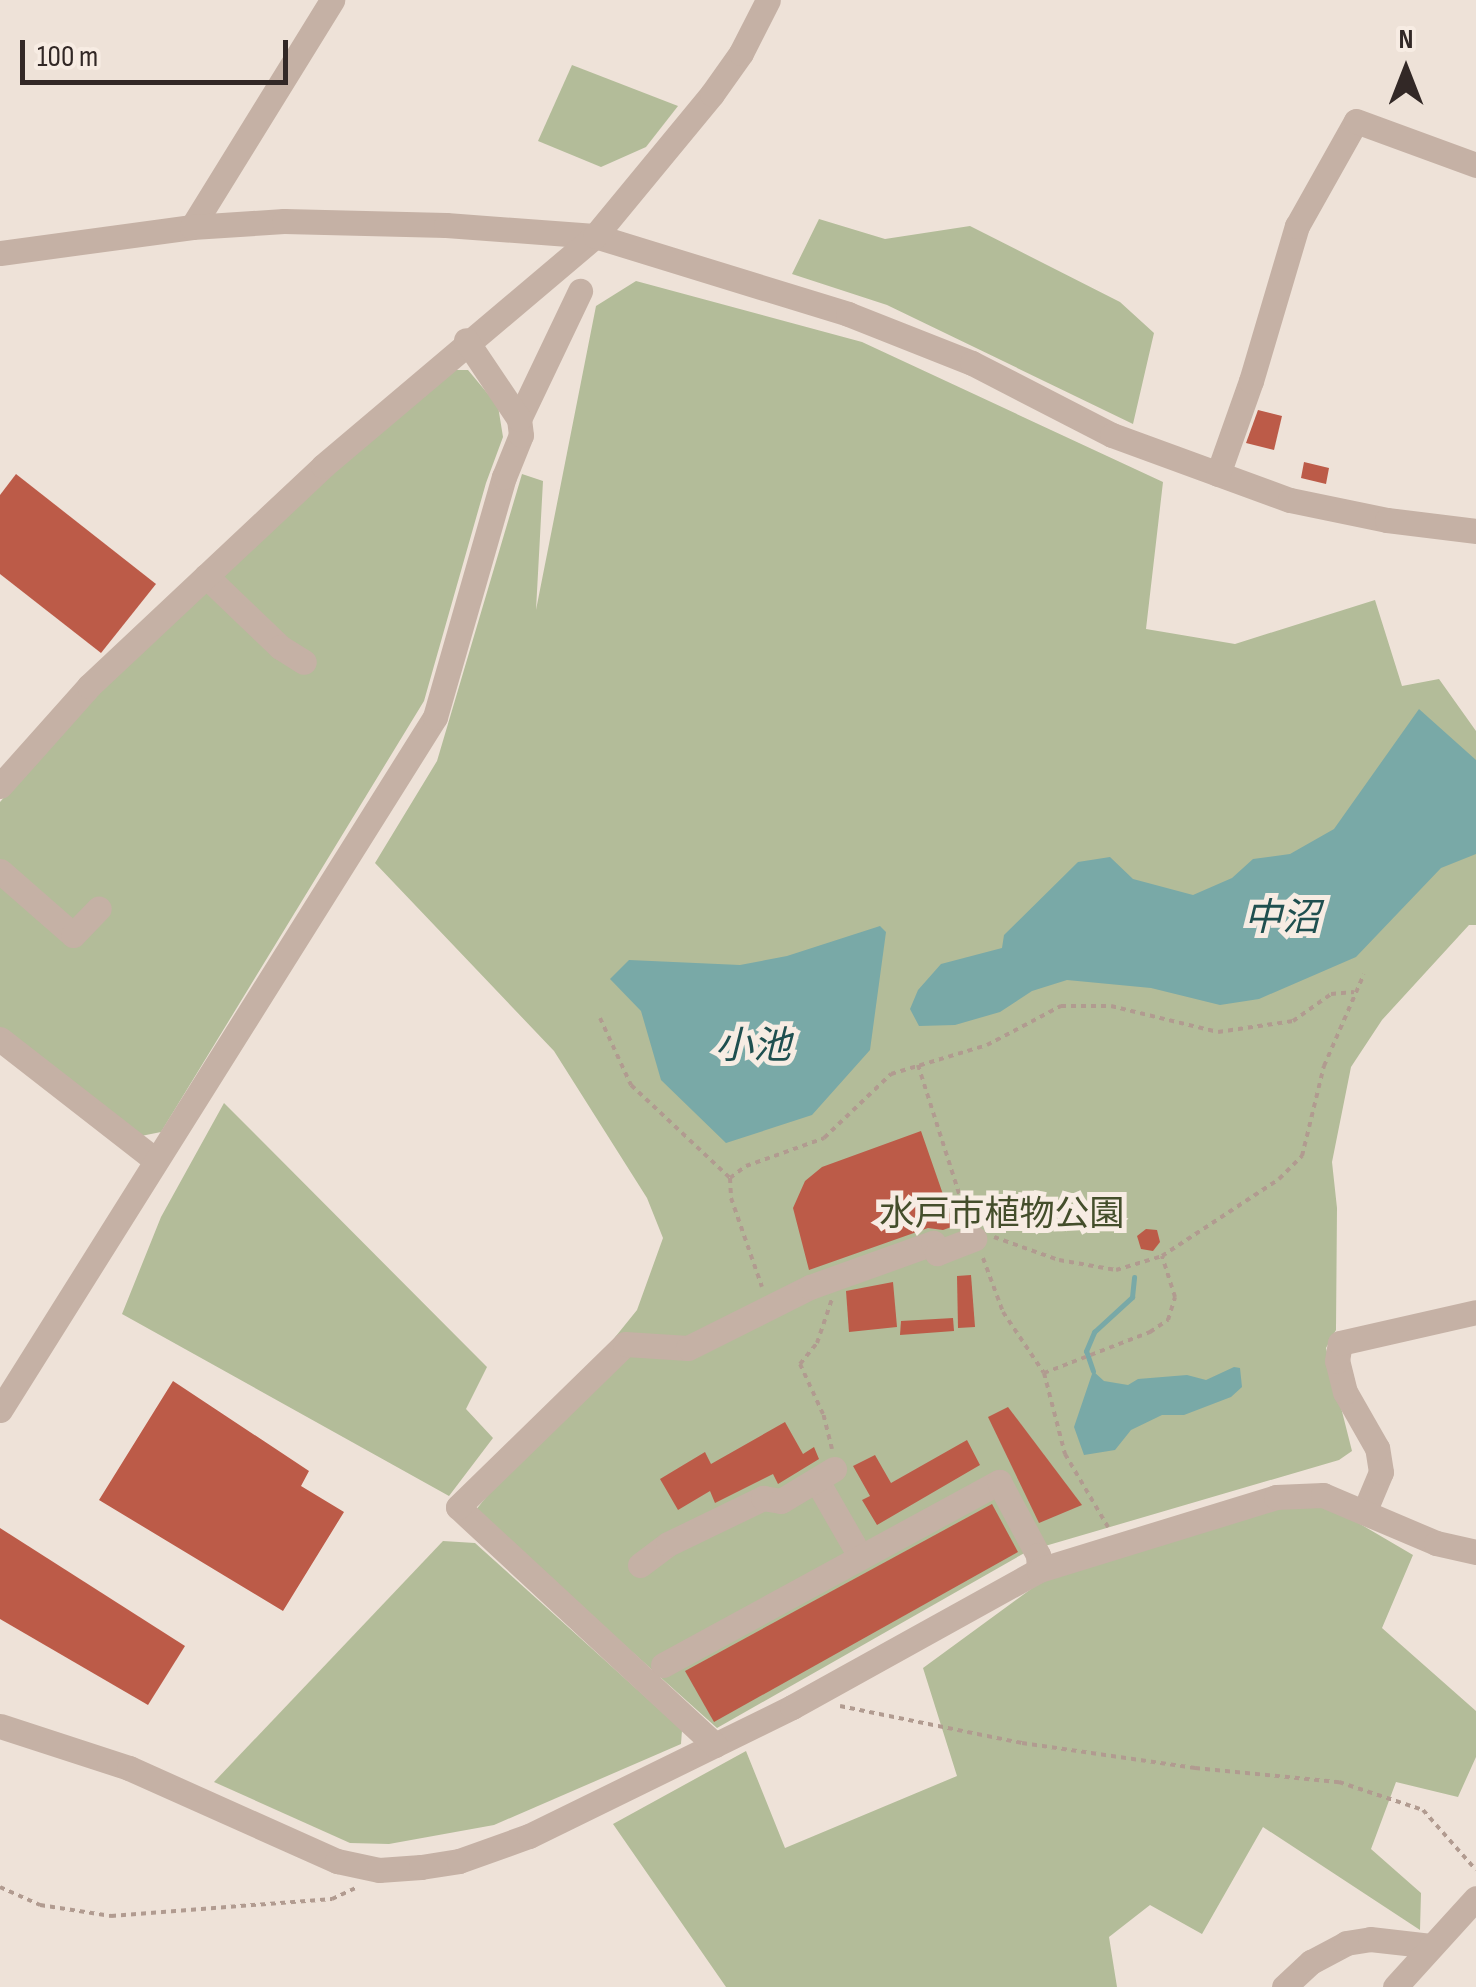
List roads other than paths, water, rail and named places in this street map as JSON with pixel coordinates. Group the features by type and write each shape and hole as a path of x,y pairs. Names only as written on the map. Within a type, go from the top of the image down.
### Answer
{"street":[{"path":"192,227 332,0"},
{"path":"0,786 89,686 206,576 466,340 595,236 712,94 741,54 768,0"},
{"path":"1218,474 1251,381 1297,226 1356,121 1476,165"},
{"path":"0,254 192,227 320,222 535,229 595,236 848,314 972,364 1112,435 1218,474 1331,510 1476,531"},
{"path":"519,419 580,291"},
{"path":"0,1410 154,1159 436,717 488,529 521,434 519,419 466,340"},
{"path":"206,576 280,647 304,662"},
{"path":"0,871 73,935 99,908"},
{"path":"0,1038 154,1159"},
{"path":"714,1745 458,1506 625,1344 688,1348 768,1306 832,1280 933,1243 936,1254 974,1227"},
{"path":"1365,1510 1381,1472 1346,1392 1337,1361 1340,1342 1476,1312"},
{"path":"640,1565 668,1544 763,1498 780,1501 825,1475 860,1556"},
{"path":"663,1665 998,1482 1038,1555 1039,1570"},
{"path":"0,1726 129,1768 336,1861 379,1870 459,1861 529,1836 714,1745 1039,1570 1116,1545 1276,1497 1323,1495 1436,1543 1476,1552"},
{"path":"1395,1987 1476,1898"},
{"path":"1284,1987 1312,1962 1346,1943 1370,1939 1431,1946"}],"water":[{"name":"中沼","path":"1419,709 1476,760 1476,854 1441,868 1356,957 1259,999 1220,1005 1151,988 1067,980 1032,991 1000,1012 955,1025 919,1026 910,1009 918,990 941,964 1002,948 1004,935 1078,862 1110,857 1133,879 1193,895 1232,878 1253,859 1290,854 1334,829"},
{"name":"小池","path":"880,926 886,932 870,1050 812,1115 726,1143 661,1080 641,1011 610,979 629,960 740,965 787,956"},
{"path":"1240,1368 1242,1387 1231,1397 1184,1415 1162,1415 1131,1430 1115,1450 1084,1455 1074,1427 1093,1371 1104,1381 1128,1385 1138,1379 1187,1375 1206,1380"}],"waterway":[{"path":"1093,1371 1086,1351 1094,1332 1132,1297 1134,1277"}],"park label":[{"name":"水戸市植物公園","path":"1002,1215"}]}
